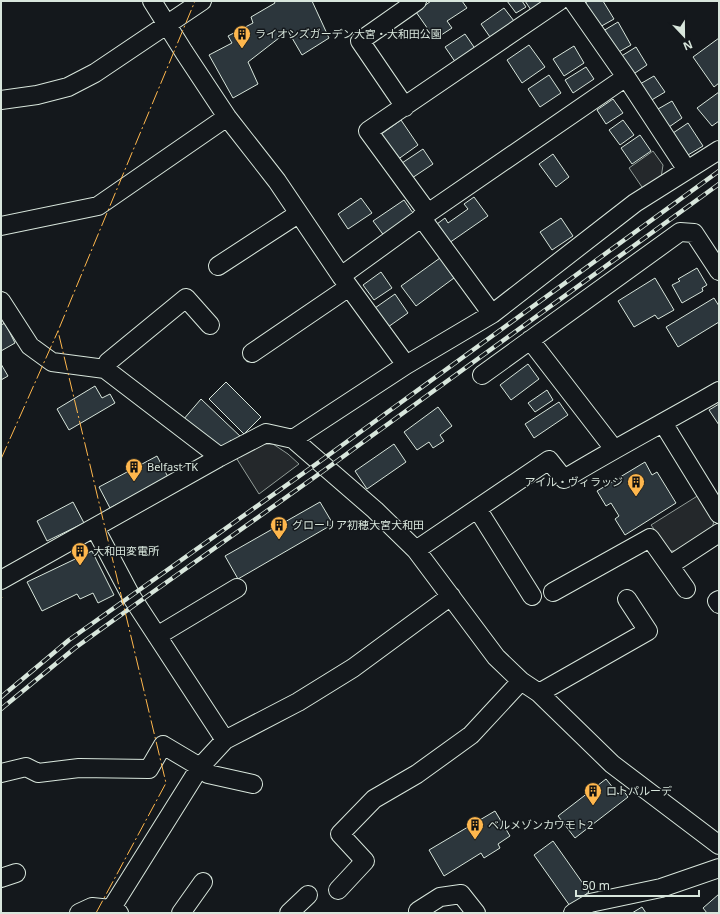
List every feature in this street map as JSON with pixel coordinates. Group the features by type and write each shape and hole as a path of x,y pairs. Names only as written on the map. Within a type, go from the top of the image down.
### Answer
{"street":[{"path":"152,1 227,117 277,181 345,282 406,365"},
{"path":"1,100 37,96 68,87 95,73 202,1"},
{"path":"405,108 360,41 417,1"},
{"path":"492,314 368,131 405,108 558,1"},
{"path":"573,1 626,77 687,170"},
{"path":"252,353 345,282 424,215 626,77"},
{"path":"1,226 98,206 227,117"},
{"path":"293,439 406,365 492,314 635,204 719,150"},
{"path":"218,266 298,214"},
{"path":"482,374 680,232 694,233 719,271"},
{"path":"105,369 108,362 186,298 210,324"},
{"path":"3,308 30,346 52,362 105,369 220,457"},
{"path":"530,340 614,449"},
{"path":"416,550 478,510 549,460 564,479 614,449 719,391"},
{"path":"663,423 719,514"},
{"path":"3,574 95,528 220,457 266,433 293,439 375,510 416,550 496,657 521,681 539,693 612,764 719,845"},
{"path":"478,510 532,596"},
{"path":"95,528 131,596 225,740"},
{"path":"670,565 719,532"},
{"path":"553,592 650,538 686,588"},
{"path":"157,636 237,588"},
{"path":"79,913 92,907 115,911 200,767 225,740 298,702 354,668 451,596"},
{"path":"539,693 648,631 627,599"},
{"path":"719,600 717,601 719,604"},
{"path":"338,890 365,861 340,834 374,799 417,774 471,735 521,681"},
{"path":"1,773 26,767 38,773 79,768 149,769 163,745 200,767 208,774 253,784"},
{"path":"573,913 661,888 719,868"},
{"path":"181,913 203,882"},
{"path":"418,911 440,897 461,894 476,913"},
{"path":"289,913 308,895"}],"shaded area":[{"path":"653,151 663,165 661,178 644,190 629,168"},
{"path":"258,444 273,444 288,454 299,464 259,494 235,456"},
{"path":"699,495 715,518 712,528 679,551 670,551 651,525"}],"building":[{"name":"ライオンズガーデン大宮・大和田公園","path":"274,1 312,1 329,38 302,55 288,31 248,62 258,84 233,98 209,55 232,43 228,36 253,23 251,17 275,3"},
{"path":"431,1 462,1 467,8 447,21 452,28 435,39 416,12"},
{"path":"507,1 522,1 526,7 516,13"},
{"path":"525,1 544,1 531,10"},
{"path":"588,1 603,1 614,19 598,28 584,4"},
{"path":"504,8 514,21 490,37 481,24"},
{"path":"618,22 631,45 617,53 603,31"},
{"path":"465,34 476,50 456,63 445,47"},
{"path":"719,38 719,83 714,87 693,57"},
{"path":"529,45 545,67 522,83 507,60"},
{"path":"574,46 584,63 564,76 553,59"},
{"path":"636,47 647,65 632,75 620,57"},
{"path":"586,67 594,79 573,93 565,80"},
{"path":"549,75 561,93 540,107 528,89"},
{"path":"654,76 665,92 650,101 640,84"},
{"path":"719,92 719,121 712,126 697,108"},
{"path":"613,99 623,113 606,124 597,110"},
{"path":"672,101 682,118 669,127 658,109"},
{"path":"401,120 418,145 397,160 380,135"},
{"path":"623,120 634,135 620,145 609,130"},
{"path":"688,123 703,146 688,155 673,133"},
{"path":"640,135 651,151 632,164 621,148"},
{"path":"423,149 433,164 412,178 402,163"},
{"path":"553,154 569,177 556,187 539,164"},
{"path":"474,197 488,216 449,243 437,224 445,218 448,223 468,209 464,204"},
{"path":"361,198 372,213 348,229 338,214"},
{"path":"404,200 415,216 385,237 373,221"},
{"path":"561,218 573,236 552,250 540,232"},
{"path":"440,258 454,278 416,306 401,286"},
{"path":"697,268 707,285 702,288 703,291 682,303 672,285 680,281 678,279"},
{"path":"381,272 392,288 374,300 363,285"},
{"path":"655,278 674,310 658,319 655,315 634,327 618,301"},
{"path":"395,294 408,313 388,327 375,308"},
{"path":"714,298 719,306 719,322 678,347 666,327"},
{"path":"5,323 15,343 1,351 1,325"},
{"path":"1,364 8,376 1,380"},
{"path":"528,364 539,379 511,400 500,385"},
{"path":"226,382 261,417 244,434 209,399"},
{"path":"95,386 102,398 110,394 115,403 69,430 57,409"},
{"path":"547,390 553,400 535,412 528,403"},
{"path":"201,399 242,438 235,444 231,440 218,452 183,420"},
{"path":"559,402 568,415 534,438 525,424"},
{"path":"719,404 719,425 709,410"},
{"path":"438,407 452,426 440,435 444,441 433,448 429,442 417,450 404,432"},
{"path":"394,444 406,462 367,489 355,471"},
{"name":"Belfast TK","path":"157,456 168,477 110,508 99,487"},
{"name":"アイル・ヴィラッジ","path":"645,462 652,475 657,472 676,503 625,535 615,519 619,516 611,503 606,506 597,491"},
{"path":"73,502 84,523 47,541 37,521"},
{"name":"グローリア初穂大宮大和田","path":"320,502 333,524 238,579 225,556"},
{"name":"大和田変電所","path":"92,551 114,595 98,603 93,593 80,599 77,594 42,611 27,582"},
{"name":"ロトパルーデ","path":"606,779 618,794 623,790 628,797 575,838 558,816"},
{"name":"ベルメゾンカワモト2","path":"495,811 510,836 498,844 500,848 484,858 481,853 444,876 429,850"},
{"path":"553,841 589,892 570,906 534,855"},
{"path":"719,894 719,913 707,913 703,908"},
{"path":"642,907 646,913 632,913"}],"railway":[{"path":"1,697 69,640 319,462 719,171"},
{"path":"1,709 75,648 326,469 719,184"}],"power":[{"path":"96,913 166,783 58,331 195,1"},
{"path":"1,459 58,331"}],"place":[{"name":"ライオンズガーデン大宮・大和田公園","path":"242,49"},
{"name":"Belfast TK","path":"134,482"},
{"name":"アイル・ヴィラッジ","path":"636,497"},
{"name":"グローリア初穂大宮大和田","path":"279,540"},
{"name":"大和田変電所","path":"80,566"},
{"name":"ロトパルーデ","path":"593,806"},
{"name":"ベルメゾンカワモト2","path":"475,840"}]}
